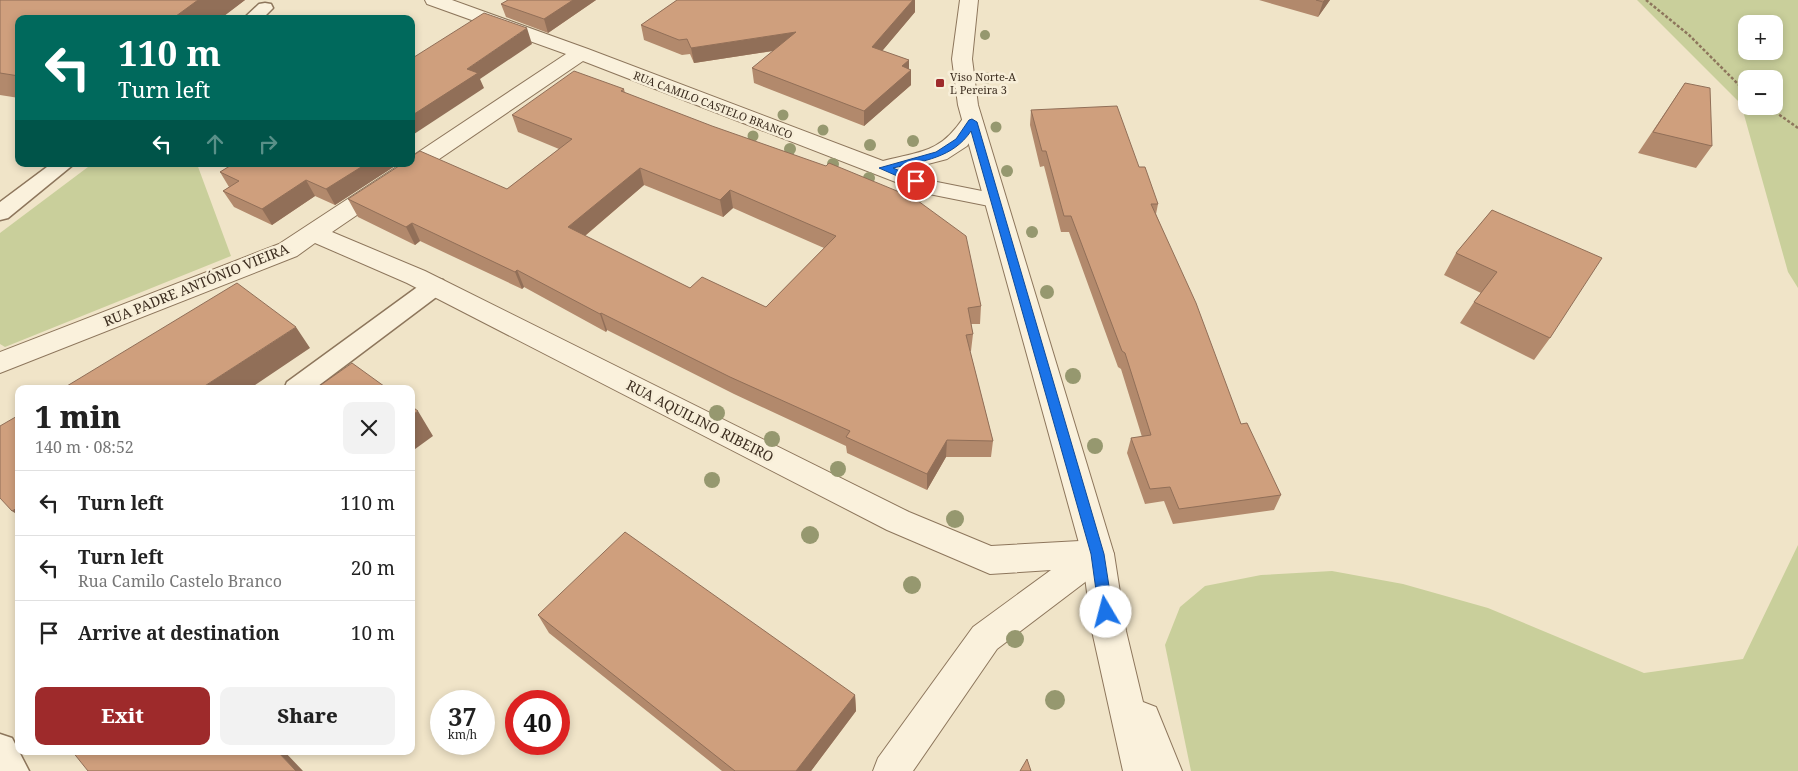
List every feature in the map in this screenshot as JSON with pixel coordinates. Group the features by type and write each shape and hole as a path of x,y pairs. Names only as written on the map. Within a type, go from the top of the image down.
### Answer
{"street":[{"name":"RUA CAMILO CASTELO BRANCO","path":"434,0 580,53 836,153 884,168 932,188 994,200"},
{"path":"969,0 962,59 972,122 1098,554 1109,631 1141,771"},
{"name":"RUA PADRE ANTÓNIO VIEIRA","path":"415,164 580,53"},
{"path":"884,168 939,154 959,141 972,122"},
{"name":"RUA PADRE ANTÓNIO VIEIRA","path":"0,363 288,250 411,167"},
{"name":"RUA AQUILINO RIBEIRO","path":"314,232 435,286 898,521 990,560 1098,554"},
{"path":"891,771 985,638 1098,554"},
{"path":"1109,631 1164,771"}],"lane":[{"path":"256,15 265,8"},
{"path":"0,213 60,167"},
{"path":"301,385 435,286"},
{"path":"0,750 12,771"}],"path":[{"path":"1646,0 1689,35 1738,84"},
{"path":"1780,115 1798,128"}],"green space":[{"path":"1637,0 1798,0 1798,288 1788,272 1744,115 1783,115 1783,70 1738,70 1738,101"},
{"path":"88,167 198,167 231,256 5,347 0,344 0,233"},
{"path":"1798,545 1798,771 1191,771 1165,645 1180,607 1205,586 1261,575 1332,571 1403,584 1488,608 1644,673 1743,659"}],"building":[{"path":"0,0 198,0 177,15 15,15 15,75 0,73"},
{"path":"508,0 573,0 544,19 501,4"},
{"path":"677,0 913,0 872,47 909,60 902,66 911,70 864,111 752,68 796,32 691,48 687,39 679,40 641,25"},
{"path":"484,13 527,28 467,69 478,73 415,113 415,56"},
{"path":"574,71 624,89 621,91 712,126 826,166 829,163 914,198 966,236 981,306 968,308 973,334 966,335 993,441 947,440 927,474 846,437 850,431 730,377 600,314 517,270 515,272 412,223 406,227 348,199 397,167 415,167 415,154 420,151 507,189 572,139 512,115","holes":["640,168 720,200 730,190 836,236 766,307 702,277 690,288 568,227"]},
{"path":"1685,83 1710,88 1712,146 1653,132"},
{"path":"1117,106 1139,167 1145,167 1158,204 1151,204 1196,303 1241,424 1247,423 1281,495 1179,509 1170,487 1150,489 1131,438 1151,435 1125,353 1122,351 1071,216 1064,216 1046,151 1042,151 1031,110"},
{"path":"228,167 361,167 326,189 306,180 262,209 223,191 239,181 220,172"},
{"path":"1492,210 1602,258 1550,338 1474,302 1497,272 1456,253"},
{"path":"237,283 296,327 206,385 69,385"},
{"path":"352,363 382,385 321,385"},
{"path":"15,417 15,509 12,511 0,498 0,426"},
{"path":"625,532 855,695 796,771 735,771 538,615"},
{"path":"75,755 281,755 296,771 88,771"},
{"path":"1027,759 1031,771 1020,771"}],"place":[{"name":"Viso Norte-A L Pereira 3","path":"940,83"}],"route":[{"path":"916,181 884,168 939,154 959,141 972,122 1098,554 1106,612"}]}
